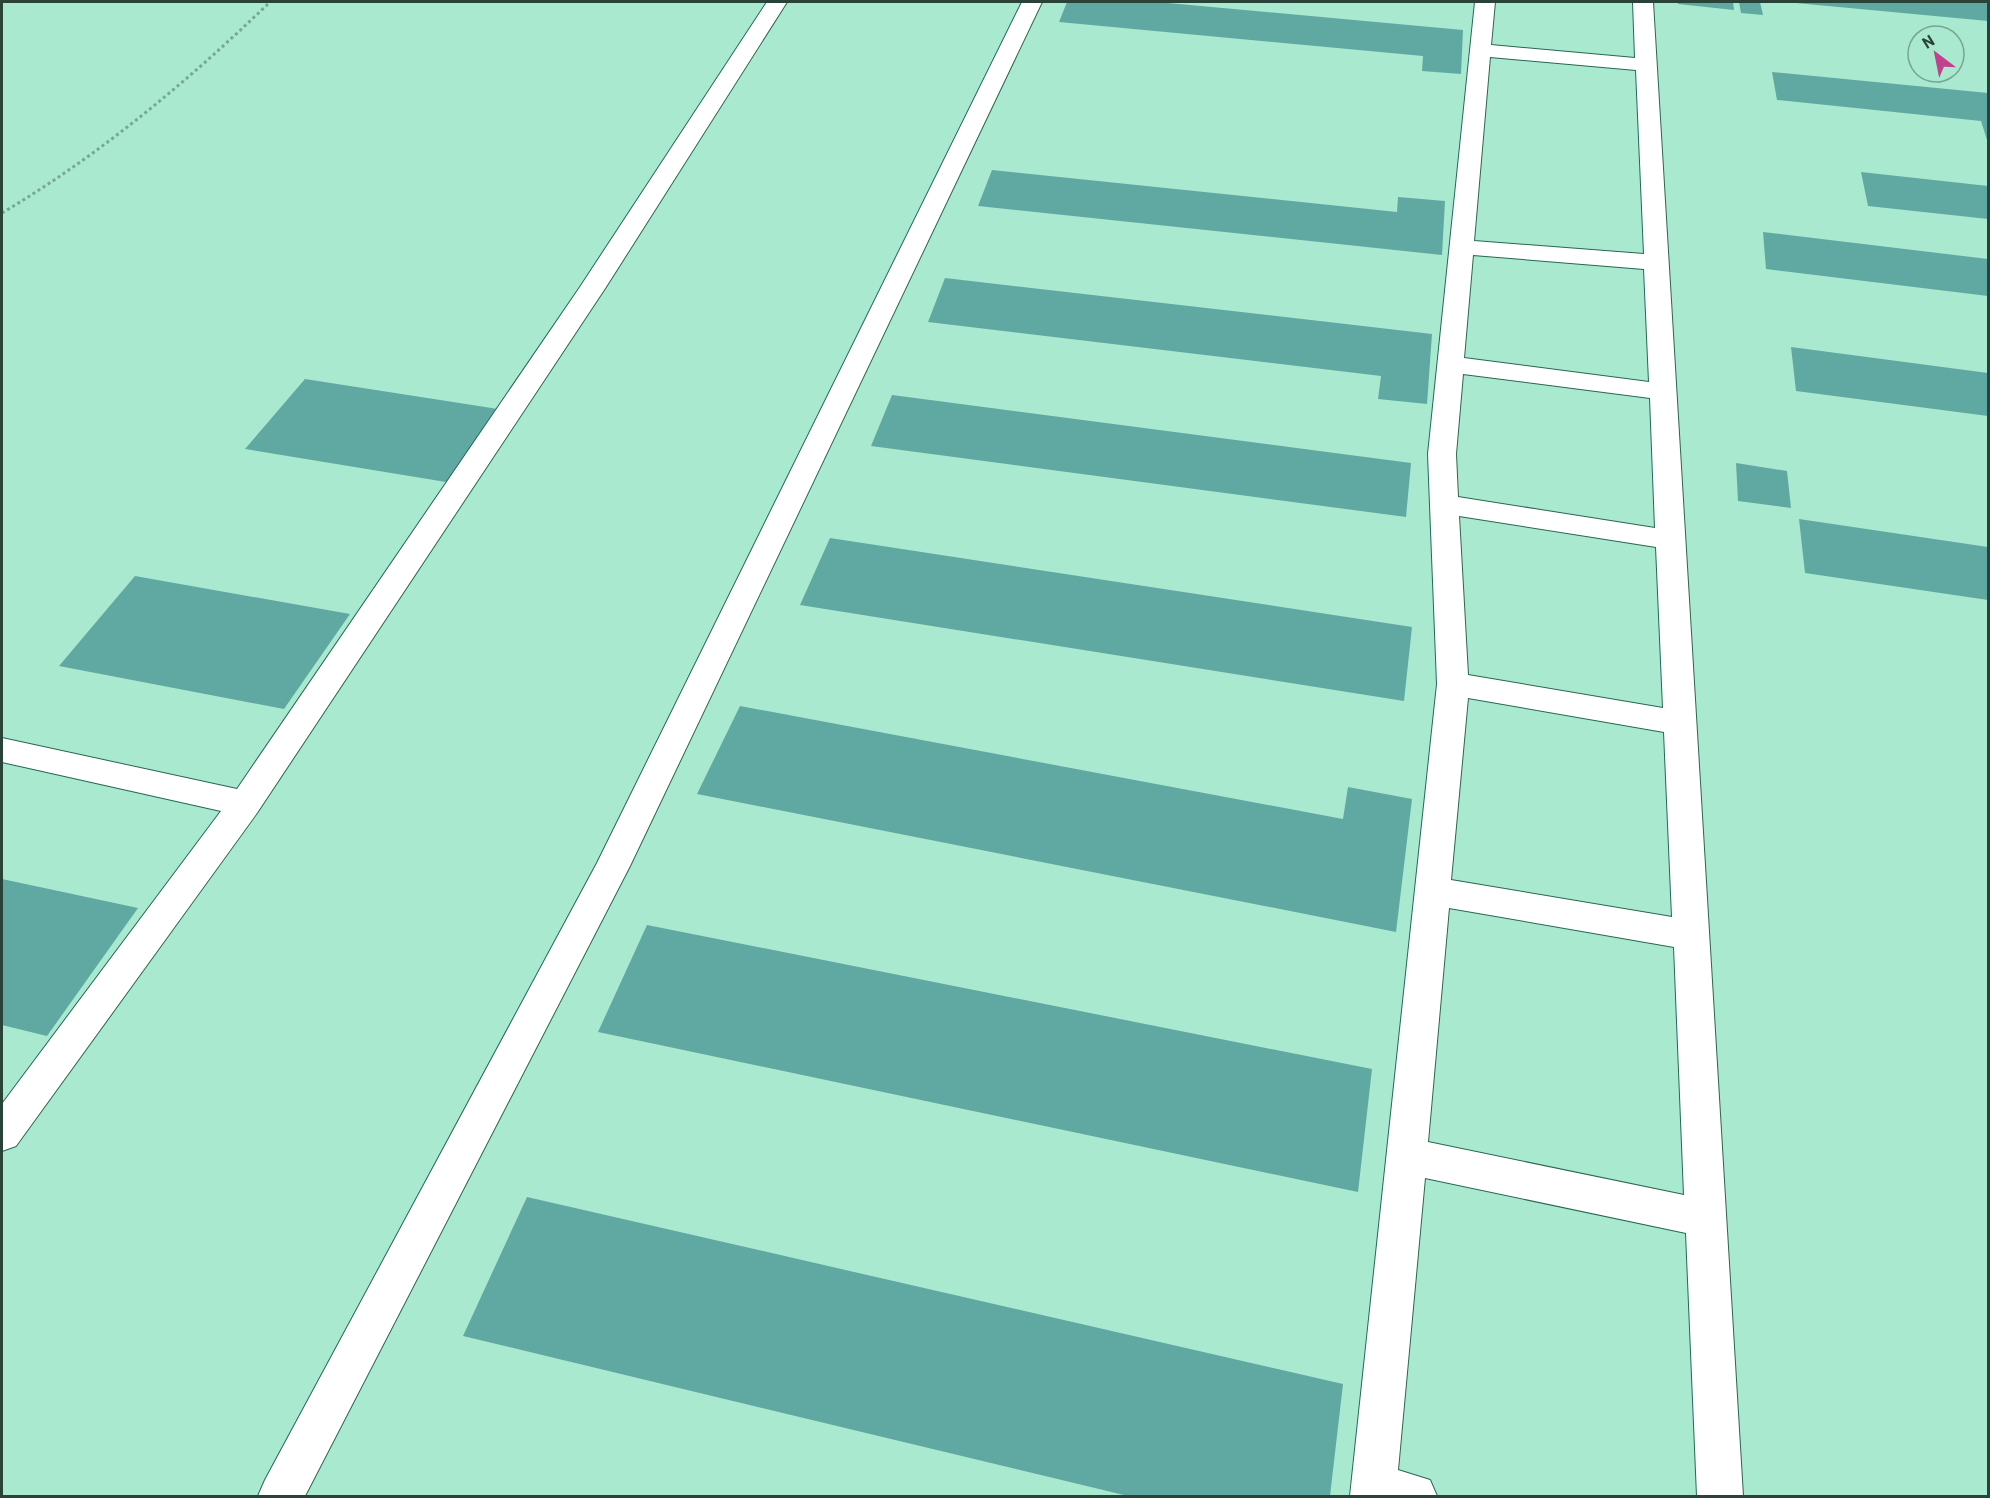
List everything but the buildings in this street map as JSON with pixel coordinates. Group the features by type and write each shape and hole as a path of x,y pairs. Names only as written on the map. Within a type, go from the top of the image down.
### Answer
{"lane":[{"path":"2,1134 245,804 593,287 777,2"},
{"path":"281,1497 614,866 1032,2"},
{"path":"1387,1493 1407,1156 1453,684 1442,454 1485,2"},
{"path":"1643,2 1720,1497"},
{"path":"1480,50 1646,64"},
{"path":"1461,247 1656,262"},
{"path":"1450,364 1663,392"},
{"path":"1443,504 1671,540"},
{"path":"1453,684 1680,723"},
{"path":"2,750 245,804"},
{"path":"1432,891 1691,934"},
{"path":"1407,1156 1706,1218"}],"path":[{"path":"2,213 40,192 116,138 226,45 270,2"}]}
